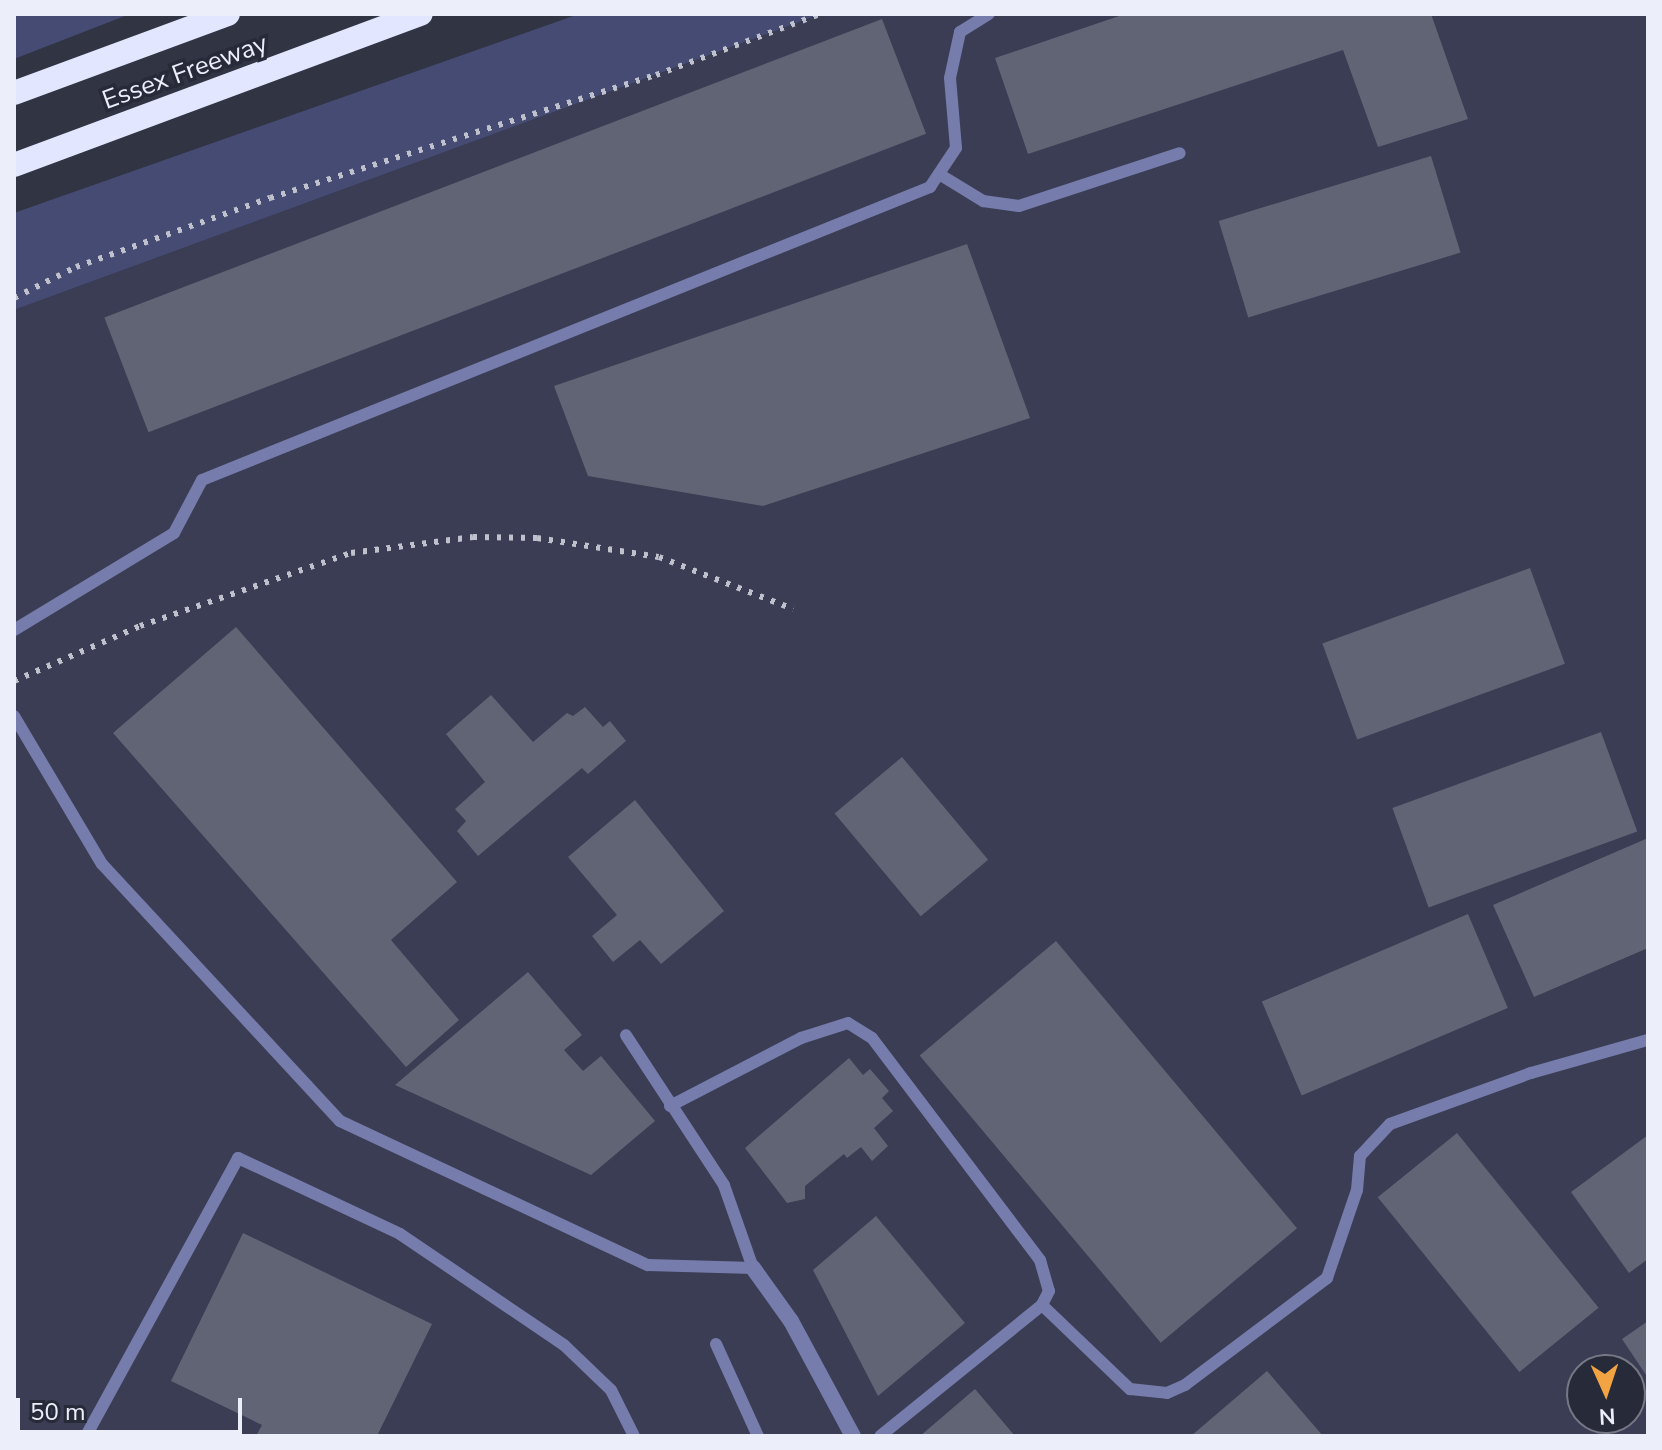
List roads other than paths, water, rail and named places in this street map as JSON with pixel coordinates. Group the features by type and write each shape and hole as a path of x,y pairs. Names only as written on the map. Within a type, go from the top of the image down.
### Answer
{"highway":[{"name":"Essex Freeway","path":"14,93 228,14"},
{"name":"Essex Freeway","path":"14,165 421,14"}],"street":[{"path":"753,1268 791,1321 853,1436"}],"lane":[{"path":"14,630 174,533 202,480 930,187 956,148 950,78 960,32 989,14"},
{"path":"939,174 983,201 1019,206 1180,153"},
{"path":"14,716 102,864 340,1121 648,1265 753,1268 724,1185 626,1035"},
{"path":"670,1106 827,1027 848,1023 862,1030 1040,1260 1049,1291 1042,1305 880,1436"},
{"path":"1042,1305 1130,1389 1167,1393 1185,1385 1327,1278 1357,1190 1360,1156 1390,1124 1531,1073 1648,1040"},
{"path":"86,1436 238,1158 400,1234 564,1345 611,1390 634,1436"},
{"path":"716,1344 758,1436"}],"railway":[{"path":"14,298 76,267 270,198 656,75 820,14"},
{"path":"14,681 140,626 351,553 473,537 537,538 659,557 793,609"}]}
